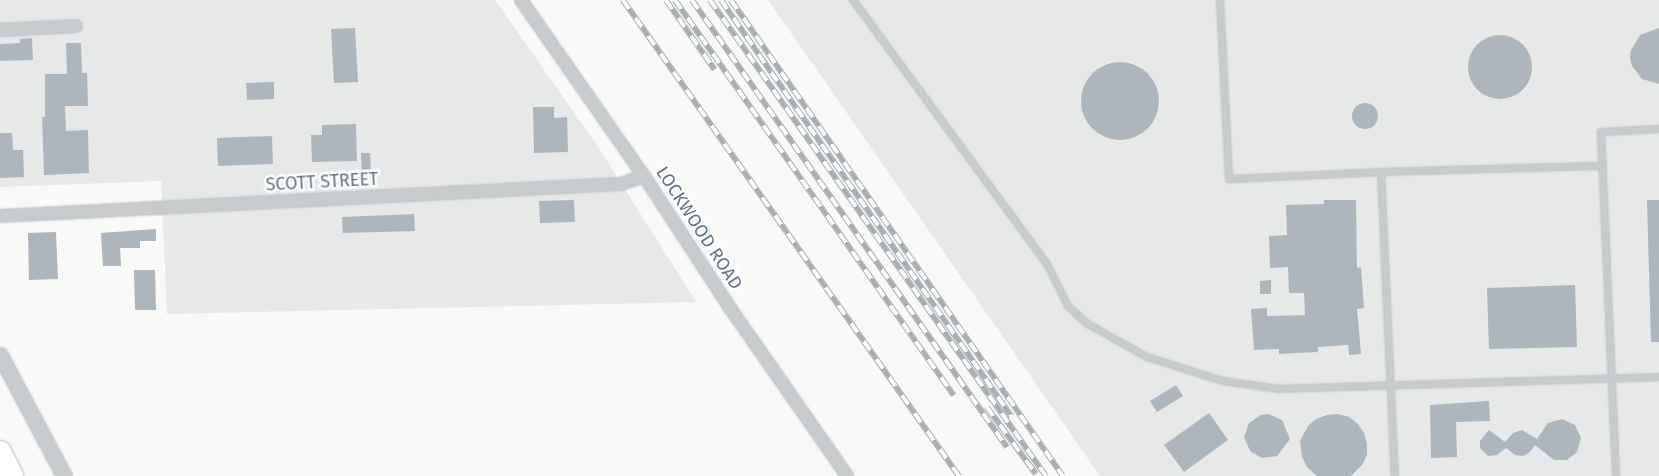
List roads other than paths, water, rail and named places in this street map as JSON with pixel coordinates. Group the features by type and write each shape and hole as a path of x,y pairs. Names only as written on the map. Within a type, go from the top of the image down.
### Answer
{"highway":[{"path":"0,452 12,476"}],"street":[{"name":"LOCKWOOD ROAD","path":"521,0 644,176 730,308 847,476"},
{"path":"0,30 76,26"},
{"name":"SCOTT STREET","path":"0,216 621,184 644,176"},
{"path":"0,355 64,476"}],"lane":[{"path":"853,0 1047,264 1068,306 1086,323 1147,356 1223,381 1279,389 1659,378"},
{"path":"1220,0 1229,179 1381,172 1602,166"},
{"path":"1616,476 1601,132 1659,130"},
{"path":"1381,172 1395,476"}],"railway":[{"path":"623,0 959,476"},
{"path":"666,0 715,70"},
{"path":"675,0 954,395"},
{"path":"692,0 1007,447"},
{"path":"710,0 1046,476"},
{"path":"721,0 1012,417"},
{"path":"731,0 1063,476"},
{"path":"987,407 1036,474"}]}
